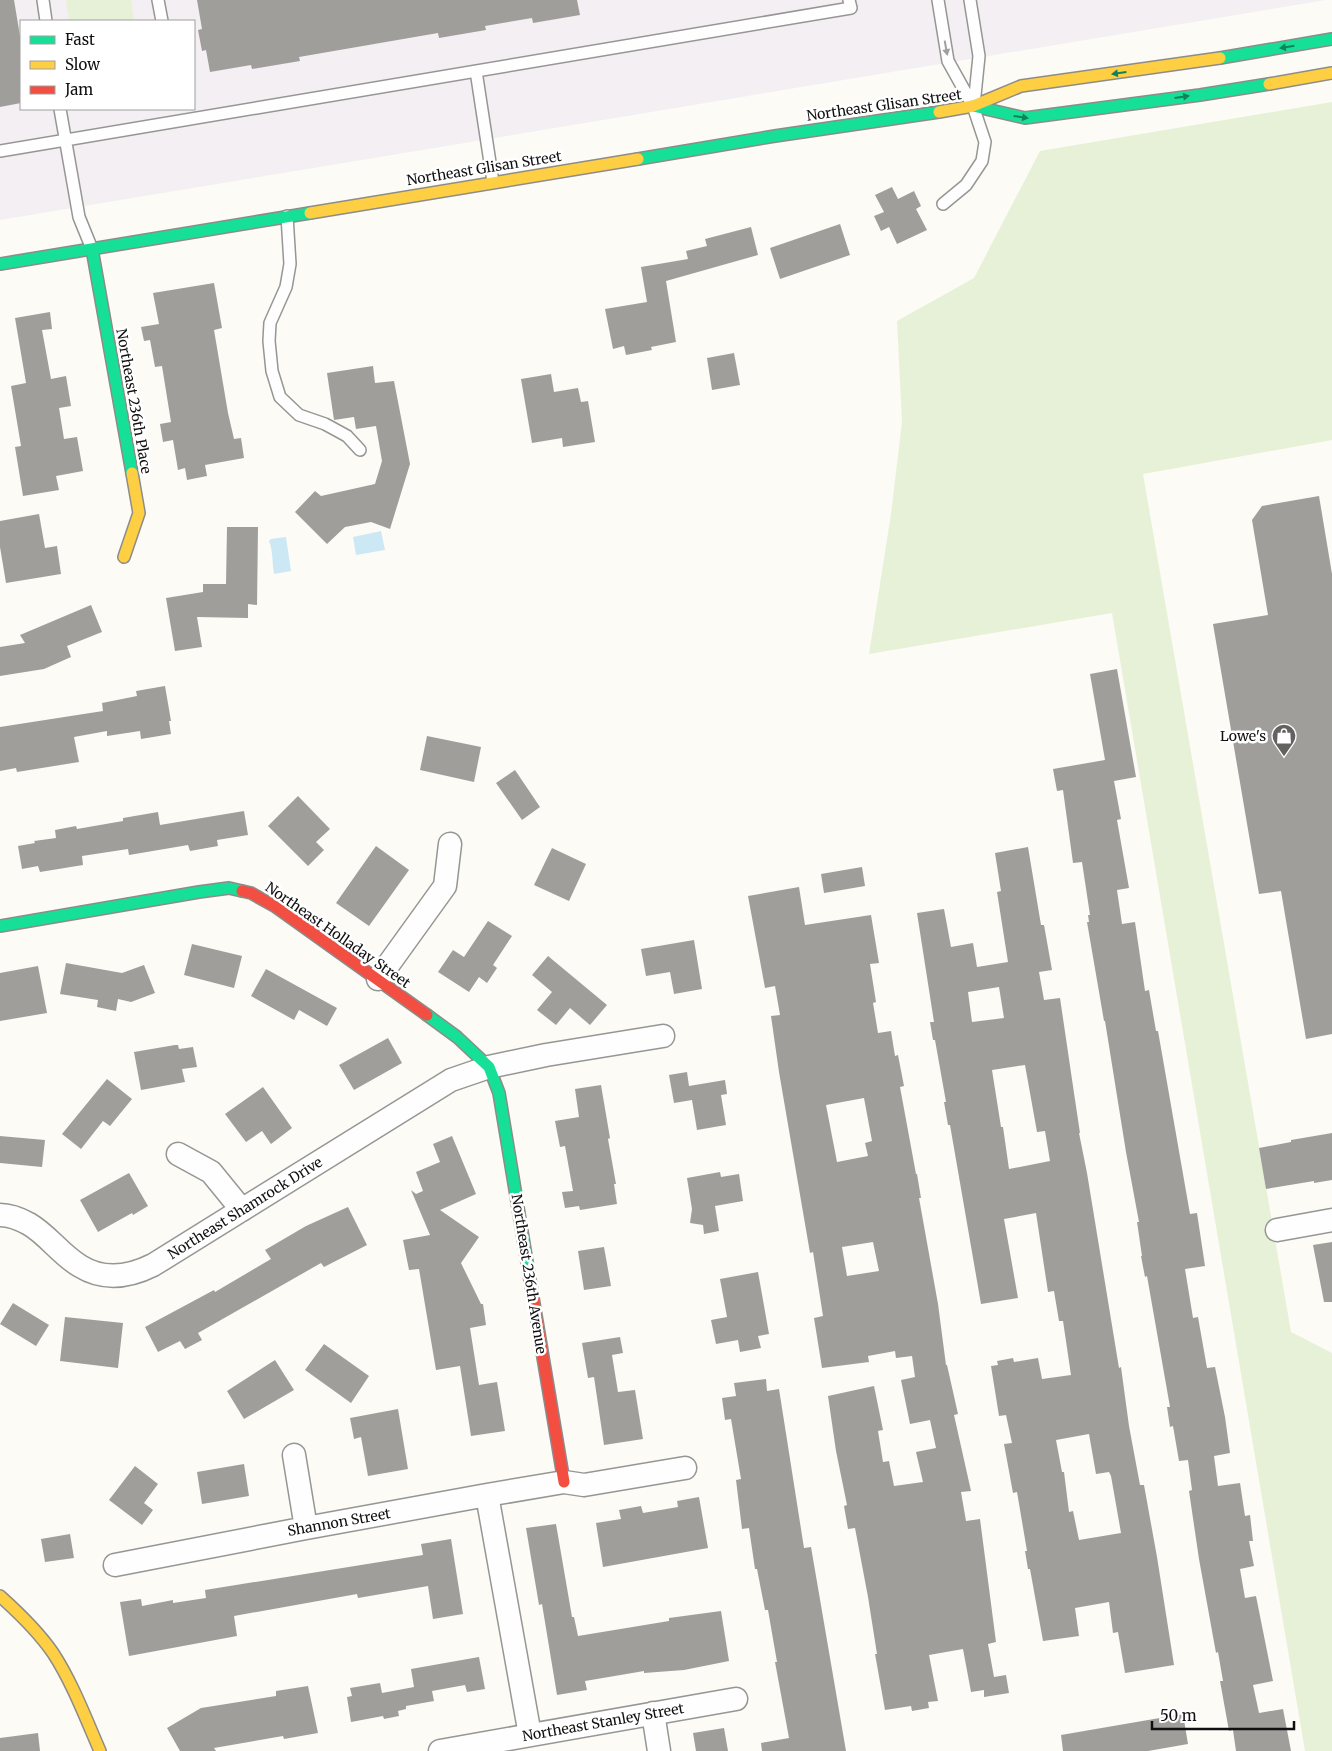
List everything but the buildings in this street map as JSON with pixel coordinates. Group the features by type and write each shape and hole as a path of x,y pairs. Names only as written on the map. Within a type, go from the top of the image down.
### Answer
{"main road":[{"name":"Northeast Glisan Street","path":"0,264 775,136 973,106 1021,86 1185,64 1332,39"},
{"name":"Northeast Glisan Street","path":"973,106 1025,118 1200,95 1332,73"},
{"name":"Northeast 236th Place","path":"92,248 139,513 124,557"},
{"name":"Northeast Holladay Street","path":"0,926 229,888 251,893 276,907 378,979 457,1037 489,1067"},
{"name":"Northeast 236th Avenue","path":"489,1067 499,1093 564,1482"},
{"path":"0,1596 27,1620 53,1652 78,1701 100,1751"}],"street":[{"path":"378,979 445,886 450,844"},
{"name":"Northeast Shamrock Drive","path":"0,1215 18,1218 31,1225 79,1266 110,1276 136,1273 153,1265 451,1080 489,1067 546,1055 664,1036"},
{"path":"178,1154 211,1172 242,1210"},
{"path":"1277,1230 1332,1220"},
{"path":"294,1455 306,1528"},
{"name":"Shannon Street","path":"115,1565 487,1495 564,1482 584,1485 685,1468"},
{"path":"487,1495 530,1735"},
{"name":"Northeast Stanley Street","path":"444,1751 736,1698"},
{"path":"653,1714 660,1751"}],"lane":[{"path":"43,0 46,20"},
{"path":"158,0 162,20"},
{"path":"0,151 851,8 850,0"},
{"path":"938,0 948,61 973,106 985,142 982,161 966,185 943,204"},
{"path":"970,0 980,56 973,106"},
{"path":"476,71 493,182"},
{"path":"60,110 79,217 92,248"},
{"path":"177,110 179,121"},
{"path":"287,216 290,264 286,287 270,323 269,341 272,371 280,397 299,415 325,424 347,436 360,450"}],"shaded area":[{"path":"0,0 1326,0 0,220"}],"green space":[{"path":"66,0 131,0 134,20 69,20"},
{"path":"1332,102 1332,440 1143,474 1291,1332 1332,1353 1332,1751 1305,1751 1112,613 869,654 891,514 902,422 897,321 974,278 1040,151"}],"water":[{"path":"381,531 385,550 356,555 353,537"},
{"path":"286,537 291,571 274,574 269,541"}],"traffic: fast":[{"path":"1220,58 1332,39"},
{"path":"973,106 1025,118 1269,84"},
{"path":"638,159 775,136 939,112"},
{"path":"0,264 310,213"},
{"path":"92,249 132,473"},
{"path":"0,926 199,892 229,888 242,891"},
{"path":"427,1015 457,1037 489,1067 499,1093 529,1274"}],"traffic: slow":[{"path":"939,112 973,106 1021,86 1220,58"},
{"path":"1269,84 1332,73"},
{"path":"310,213 638,159"},
{"path":"124,557 139,513 132,473"},
{"path":"0,1596 28,1623 53,1653 73,1688 100,1751"}],"traffic: jam":[{"path":"242,891 251,893 276,907 427,1015"},
{"path":"529,1274 564,1482"}],"place":[{"name":"Lowe's","path":"1284,757"}]}
